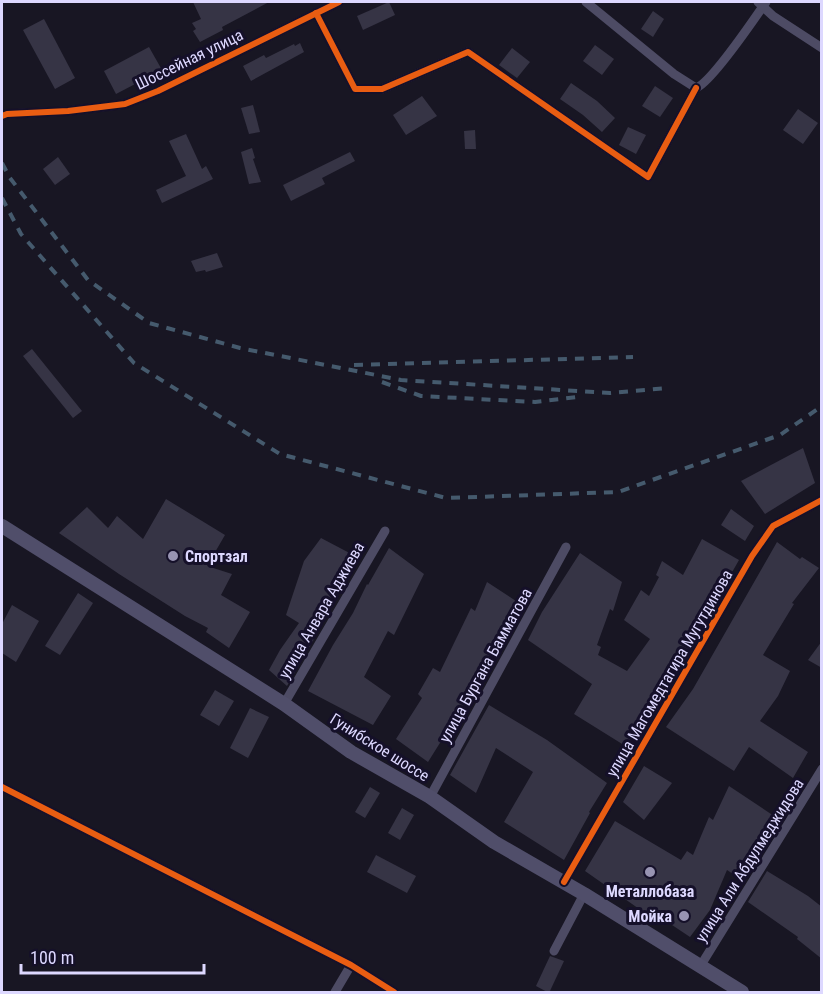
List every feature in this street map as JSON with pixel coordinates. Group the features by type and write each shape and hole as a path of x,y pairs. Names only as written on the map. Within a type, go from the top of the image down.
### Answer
{"main road":[{"name":"Гунибское шоссе","path":"2,526 284,704 351,752 430,797 494,842 701,965 728,988 742,993"}],"street":[{"name":"Шоссейная улица","path":"4,115 68,111 125,104 158,91 339,2"},
{"path":"586,2 674,74 696,88"},
{"path":"316,13 355,89 382,89 468,52 648,177 696,88 701,87 712,74 762,3 773,16 822,48"},
{"name":"улица Магомедтагира Мугутдинова","path":"564,882 752,556 774,526 822,500"},
{"name":"улица Анвара Аджиева","path":"284,704 385,531"},
{"name":"улица Бургана Бамматова","path":"430,797 566,547"},
{"name":"улица Али Абдулмеджидова","path":"701,965 822,770"},
{"path":"2,787 351,965 394,993"},
{"path":"554,951 584,894"},
{"path":"335,993 351,965"}],"building":[{"path":"193,2 269,2 222,27 223,30 200,42 193,31 196,29 192,23 201,19"},
{"path":"389,2 395,15 363,30 357,16"},
{"path":"653,11 664,19 653,37 641,29"},
{"path":"44,19 75,78 55,89 23,30"},
{"path":"300,43 304,52 251,81 243,66 264,55 266,58"},
{"path":"595,45 614,59 602,75 583,61"},
{"path":"149,47 162,70 116,94 104,71"},
{"path":"512,48 530,62 517,78 499,65"},
{"path":"571,83 597,101 615,118 602,132 560,99"},
{"path":"655,86 673,98 660,117 642,106"},
{"path":"422,96 437,116 406,135 393,115"},
{"path":"253,105 260,132 249,134 241,108"},
{"path":"798,109 818,123 803,144 783,130"},
{"path":"628,127 646,135 636,154 619,145"},
{"path":"475,130 476,149 465,149 464,131"},
{"path":"186,134 202,169 206,166 213,179 162,203 156,190 186,176 169,141"},
{"path":"252,148 255,158 253,159 261,182 249,184 241,152"},
{"path":"350,152 355,161 322,178 325,184 291,201 283,185"},
{"path":"58,157 70,174 55,185 43,169"},
{"path":"217,253 223,267 206,272 205,270 196,272 191,261"},
{"path":"32,349 82,411 73,418 23,356"},
{"path":"803,448 815,483 765,514 741,481"},
{"path":"166,499 225,535 207,566 232,574 221,595 250,612 229,648 206,632 208,628 119,574 59,533 87,507 108,528 117,516 143,539"},
{"path":"731,509 754,526 745,541 721,525"},
{"path":"321,538 359,558 311,638 314,639 287,686 269,670 299,623 286,615 304,561"},
{"path":"702,539 739,560 710,608 706,605 699,627 681,663 627,747 574,714 592,684 528,640 542,612 580,553 622,582 613,611 610,609 597,645 601,647 598,655 627,671 650,639 624,620 641,590 649,596 659,577 656,575 662,561 683,575"},
{"path":"777,542 800,559 802,557 819,568 792,603 794,604 763,655 790,671 778,696 760,721 808,752 793,778 749,747 734,771 666,727 693,689"},
{"path":"389,548 424,574 394,635 388,631 364,677 391,696 373,725 308,691"},
{"path":"487,582 522,605 505,635 484,664 470,695 428,762 396,739 422,698 418,694 433,668 440,672 471,608 475,611"},
{"path":"78,593 93,603 60,655 45,646"},
{"path":"12,605 39,621 16,662 2,653 2,624"},
{"path":"822,641 822,668 808,660"},
{"path":"215,690 234,701 219,726 200,715"},
{"path":"489,705 547,740 607,783 564,860 504,822 533,772 496,748 476,793 450,775"},
{"path":"250,708 269,717 248,758 230,748"},
{"path":"644,766 672,783 644,820 623,802"},
{"path":"729,786 774,816 733,874 727,870 710,910 690,937 654,913 652,918 585,871 615,821 681,860 687,851 693,855 709,817 713,820"},
{"path":"370,787 380,793 365,818 355,812"},
{"path":"402,808 414,815 400,840 388,833"},
{"path":"376,855 416,876 407,893 367,872"},
{"path":"767,871 822,907 822,959 797,939 798,937 748,902"},
{"path":"550,956 564,961 549,993 536,986"}],"railway":[{"path":"2,163 10,178 88,280 149,323 240,348 401,380 610,393 668,388"},
{"path":"2,198 21,234 134,363 280,454 446,498 618,492 780,435 822,406"},
{"path":"354,365 633,357"},
{"path":"382,382 421,396 535,402 577,397"}],"cycle path":[{"path":"2,116 125,104 158,91 339,2"},
{"path":"316,13 355,89 382,89 468,52 648,177 696,88"},
{"path":"564,882 752,556 773,526 822,500"},
{"path":"2,787 351,965 394,992"}],"place":[{"name":"Спортзал","path":"173,556"},
{"name":"Металлобаза","path":"650,872"},
{"name":"Мойка","path":"684,916"}]}
